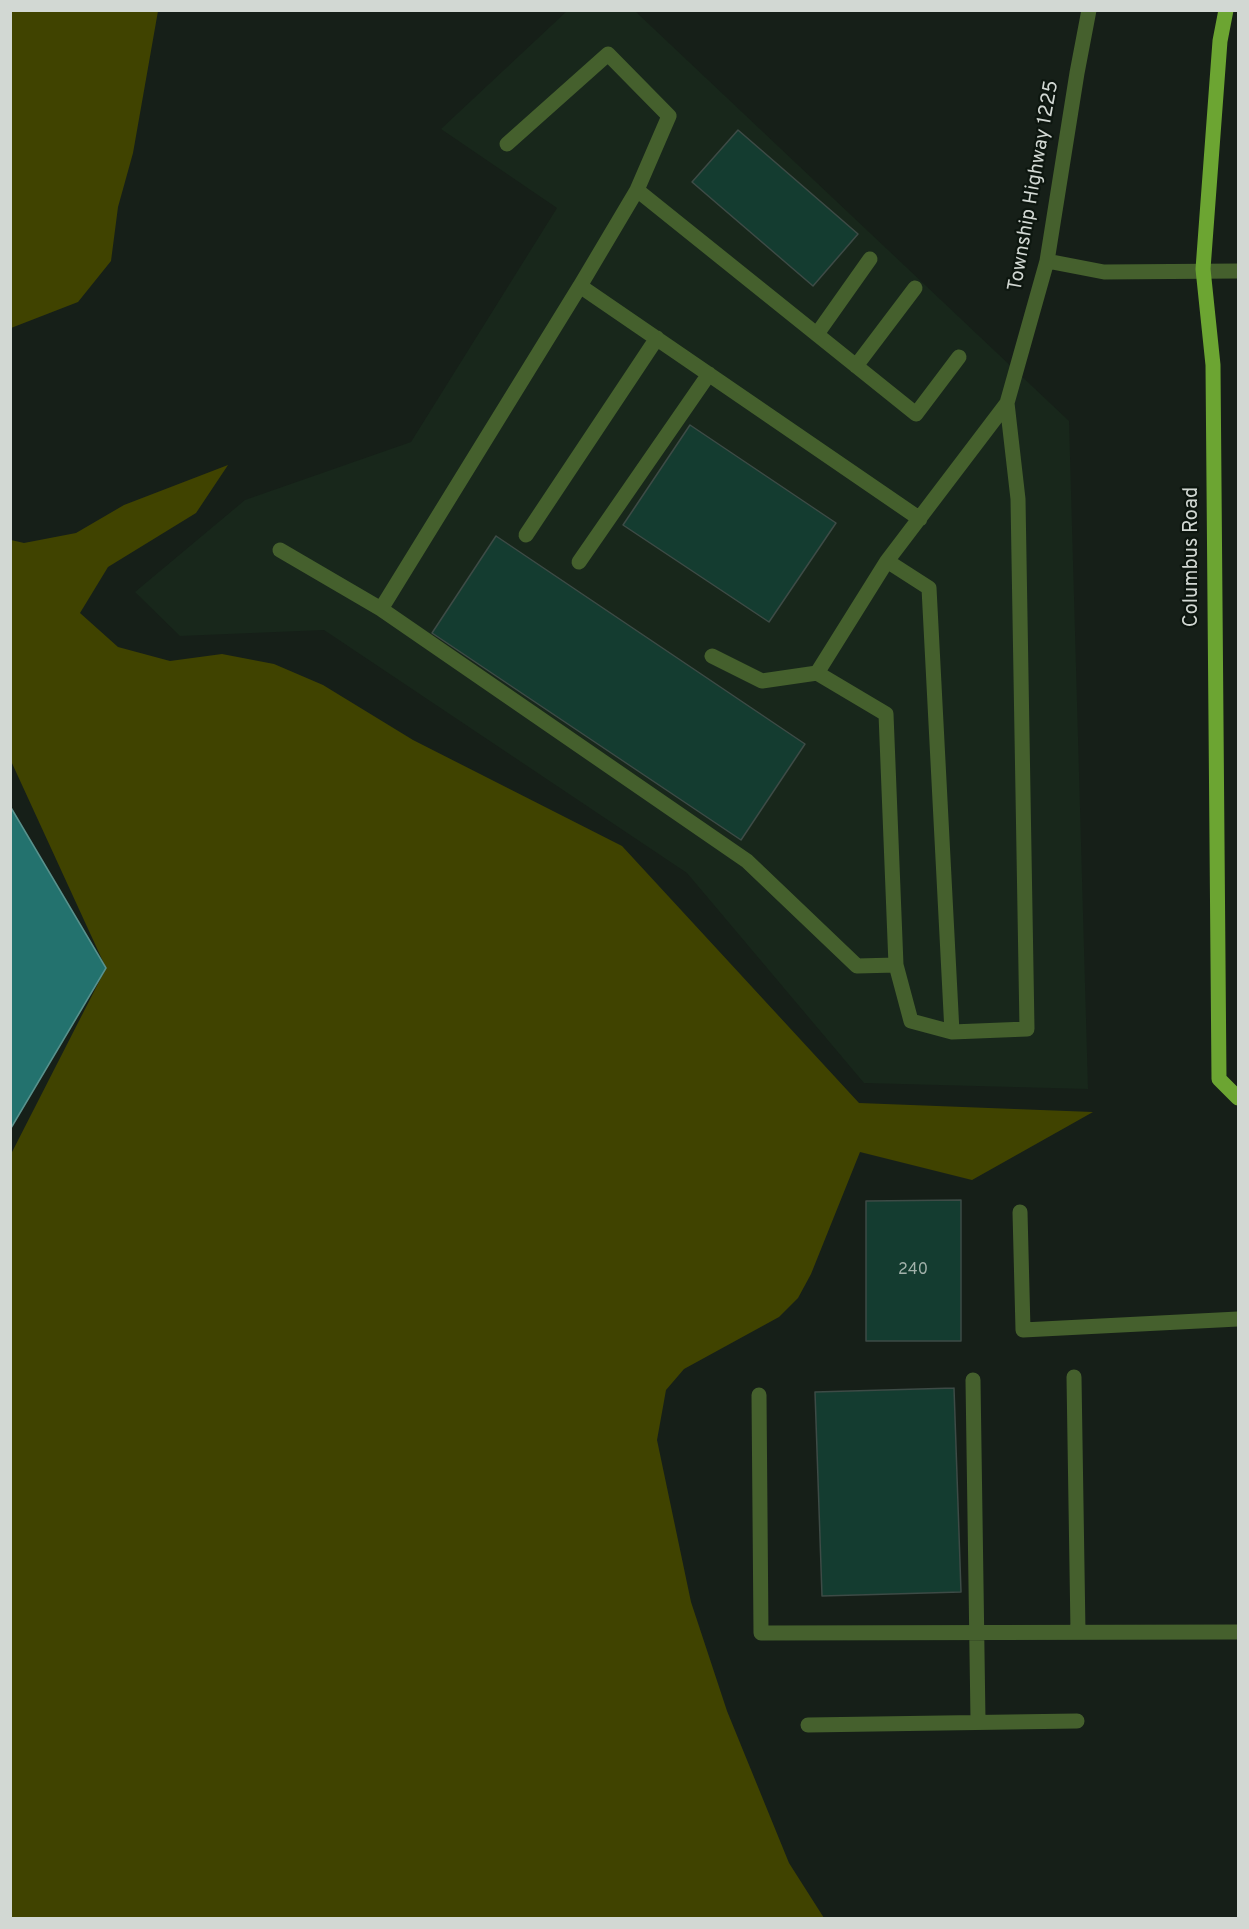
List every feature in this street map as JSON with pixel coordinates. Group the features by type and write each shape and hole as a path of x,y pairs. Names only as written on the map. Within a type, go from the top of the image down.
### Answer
{"main road":[{"name":"Columbus Road","path":"1226,10 1220,41 1203,269 1213,365 1220,1079 1239,1098"}],"street":[{"name":"Township Highway 1225","path":"1007,403 1047,261 1089,10"},
{"path":"381,609 637,190 669,116 608,54 507,144"},
{"path":"637,190 916,414 959,357"},
{"path":"817,334 870,259"},
{"path":"1047,261 1104,272 1203,269 1239,271"},
{"path":"580,286 920,519"},
{"path":"856,366 915,288"},
{"path":"526,535 657,338"},
{"path":"579,562 709,374"},
{"path":"817,674 887,561 1007,403"},
{"path":"712,656 762,681 817,674 886,714 896,965 911,1021 952,1032 1028,1029 1018,499 1007,403"},
{"path":"280,550 381,609 747,861 856,966 896,965"},
{"path":"887,561 929,588 952,1032"},
{"path":"1020,1212 1023,1329 1239,1319"},
{"path":"1074,1377 1078,1632"},
{"path":"973,1380 978,1720"},
{"path":"759,1395 761,1633 843,1635 977,1632 1239,1632"},
{"path":"808,1725 978,1720 1077,1721"}],"shaded area":[{"path":"11,10 158,11 133,153 118,207 111,261 78,302 11,328"},
{"path":"567,11 635,11 1069,421 1088,1089 864,1083 687,873 324,630 180,636 135,592 245,500 411,442 557,208 441,129"},
{"path":"228,465 196,513 108,567 80,613 118,647 170,661 222,654 274,664 323,685 413,740 622,846 859,1103 1093,1112 972,1180 860,1152 811,1274 798,1298 779,1317 684,1369 666,1390 657,1440 691,1602 727,1711 789,1863 824,1918 11,1918 10,1156 106,968 11,761 11,540 24,543 76,533 124,505"}],"water":[{"path":"10,806 106,968 11,1128 10,1128"}],"building":[{"path":"738,130 858,234 813,286 692,182"},
{"path":"690,425 836,523 769,622 623,525"},
{"path":"496,536 805,744 741,840 432,633"},
{"path":"961,1200 961,1341 866,1341 866,1201"},
{"path":"954,1388 961,1592 822,1596 815,1392"}]}
